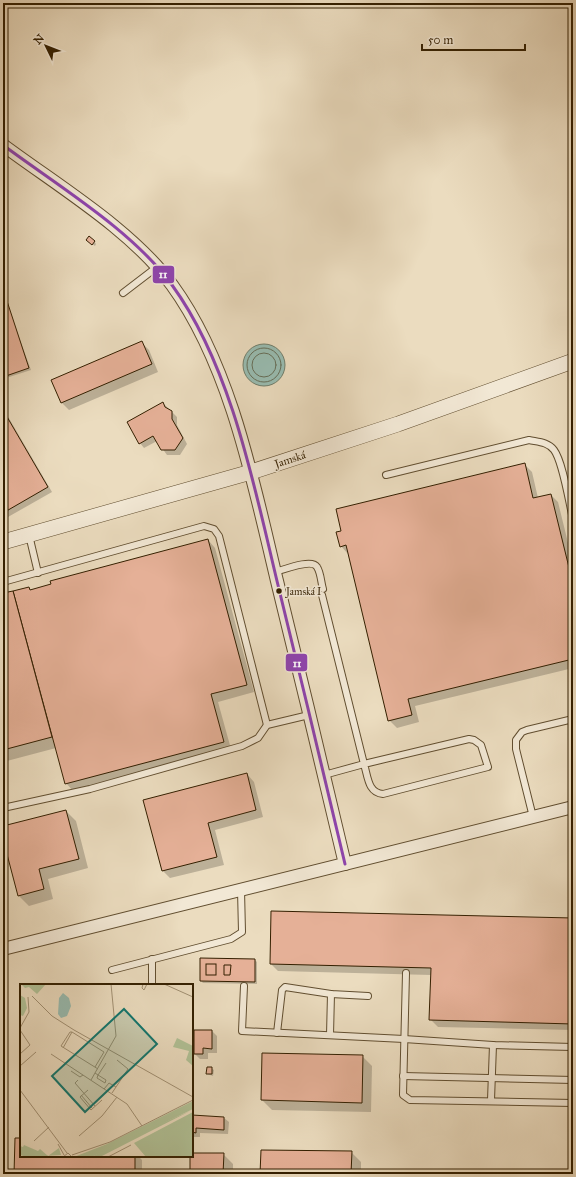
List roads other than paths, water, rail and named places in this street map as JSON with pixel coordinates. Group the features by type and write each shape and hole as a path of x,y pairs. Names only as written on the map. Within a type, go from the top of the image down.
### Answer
{"street":[{"path":"3,145 115,228 157,267 172,285 192,314 218,370 251,472 345,864"},
{"name":"Jamská","path":"3,542 251,472 398,424 573,361"},
{"path":"3,949 573,807"}],"lane":[{"path":"123,293 157,267"},
{"path":"386,475 529,440 544,443 554,450 557,457 573,519"},
{"path":"3,582 204,526 214,529 219,536 268,725"},
{"path":"28,535 38,573"},
{"path":"275,572 307,563 314,564 317,567 364,764 372,789 383,794 488,767 481,745 469,739 364,764 324,775"},
{"path":"3,808 90,789 242,746 258,738 268,725 309,715"},
{"path":"533,817 516,749 516,740 522,732 527,730 573,719"},
{"path":"112,970 230,939 242,932 241,890"},
{"path":"152,959 152,984"},
{"path":"406,973 403,1095 410,1100 491,1100 573,1103"},
{"path":"244,986 242,1031 573,1048"},
{"path":"277,1033 282,990 285,988 331,994 368,996"},
{"path":"330,1035 331,994"},
{"path":"491,1100 493,1045"},
{"path":"403,1076 573,1080"}],"water":[{"path":"264,344 279,350 285,365 279,380 264,386 249,380 243,365 249,350"}],"place":[{"name":"Jamská I","path":"279,591"}]}
